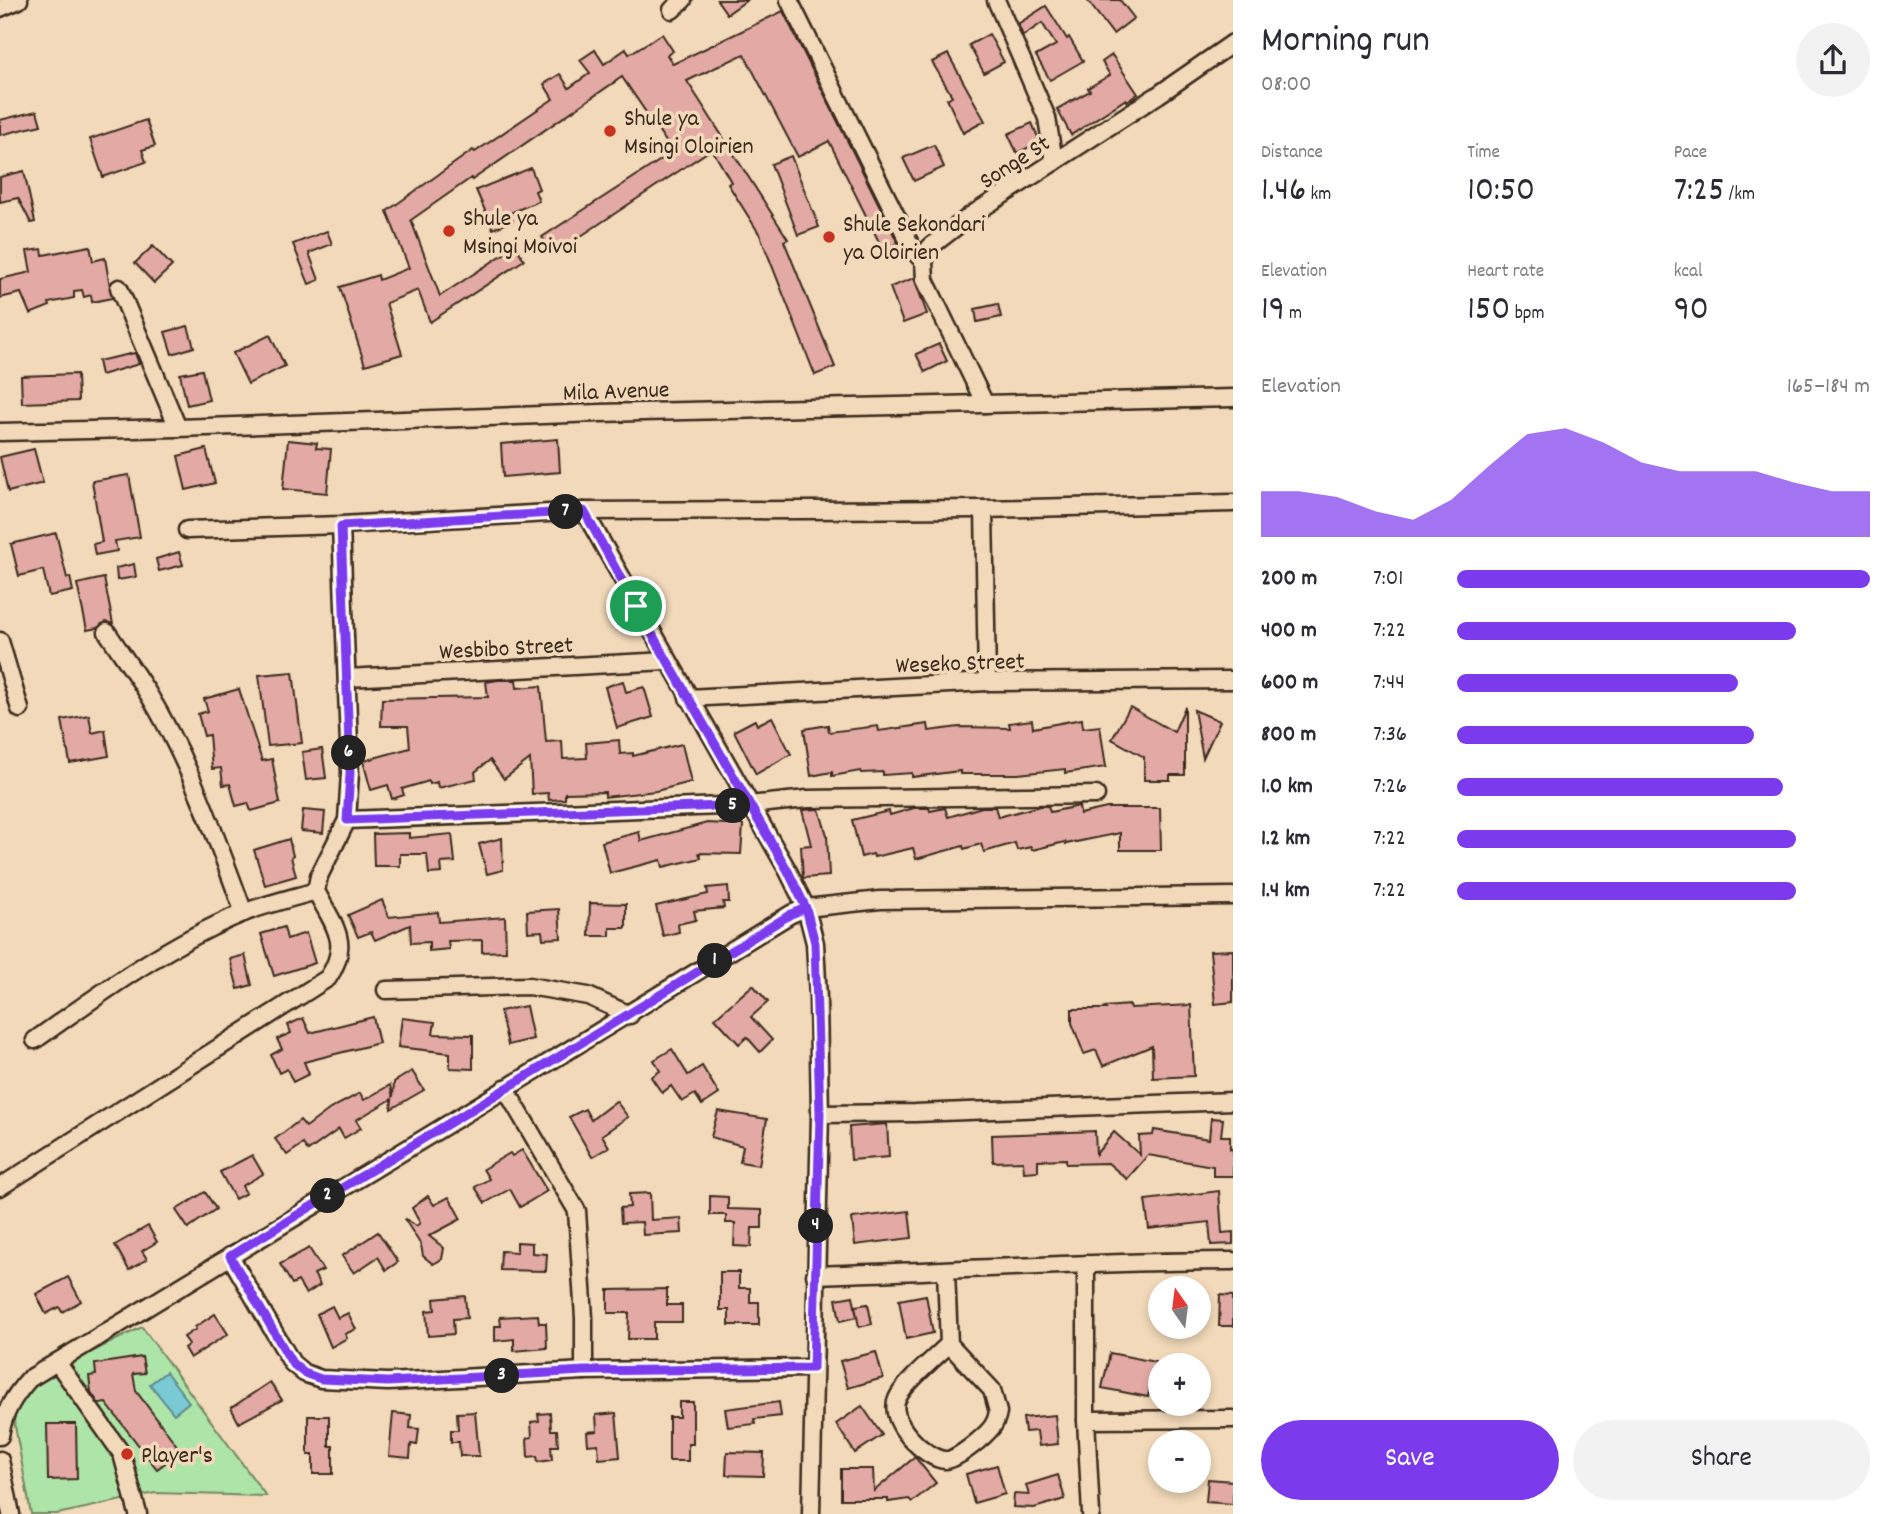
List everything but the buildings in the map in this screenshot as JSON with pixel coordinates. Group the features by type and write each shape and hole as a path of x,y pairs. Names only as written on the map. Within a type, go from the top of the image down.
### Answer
{"street":[{"path":"0,8 19,0"},
{"path":"789,0 913,250 924,262 925,280 985,404"},
{"path":"996,0 1047,118 1054,162"},
{"name":"Songe St","path":"924,262 930,247 950,232 1233,43"},
{"path":"119,288 178,428"},
{"name":"Mila Avenue","path":"0,432 599,413 1233,398"},
{"path":"187,530 341,526 584,511 985,509 1233,503"},
{"path":"985,509 987,682"},
{"path":"584,511 667,662 788,871 806,908 815,943 820,1114 811,1514"},
{"path":"0,1187 328,978 338,964 341,951 339,937 316,891 319,876 347,820 350,773 341,526"},
{"path":"107,632 149,696 177,749 244,913"},
{"path":"0,641 20,709"},
{"name":"Wesbibo Street","path":"347,678 667,662"},
{"name":"Weseko Street","path":"688,698 987,682 1233,680"},
{"path":"347,820 749,805 807,799 1096,795"},
{"path":"35,1040 186,940 244,913 316,891"},
{"path":"0,1436 2,1422 14,1395 29,1379 505,1088 630,1015 791,914 806,908 880,900 1233,896"},
{"path":"386,990 529,986 588,996 630,1015"},
{"path":"505,1088 577,1210 584,1371"},
{"path":"820,1114 1233,1101"},
{"path":"230,1256 292,1363 304,1373 321,1379 388,1382 584,1371 813,1368"},
{"path":"815,1275 1233,1261"},
{"path":"1086,1264 1086,1420 1091,1514"},
{"path":"946,1272 948,1344 992,1391 999,1412 991,1429 953,1460 943,1460 930,1454 902,1429 897,1421 895,1405 902,1390 948,1344"},
{"path":"57,1362 122,1454 138,1514"},
{"path":"1086,1420 1233,1419"},
{"path":"0,1460 7,1511"}],"green space":[{"name":"Player's","path":"142,1327 266,1496 155,1493 57,1514 31,1514 13,1415 25,1389 61,1367"}],"water":[{"path":"166,1372 189,1402 174,1414 150,1384"}],"place":[{"name":"Shule ya Msingi Oloirien","path":"610,131"},
{"name":"Shule ya Msingi Moivoi","path":"449,231"},
{"name":"Shule Sekondari ya Oloirien","path":"829,237"},
{"name":"Player's","path":"127,1454"}],"route":[{"path":"636,606 584,511 341,526 350,773 347,820 749,805 788,871 806,908 815,943 820,1114 813,1368 584,1371 388,1382 321,1379 304,1373 292,1363 230,1256 630,1015 791,914 806,908 788,871 636,606"}]}
